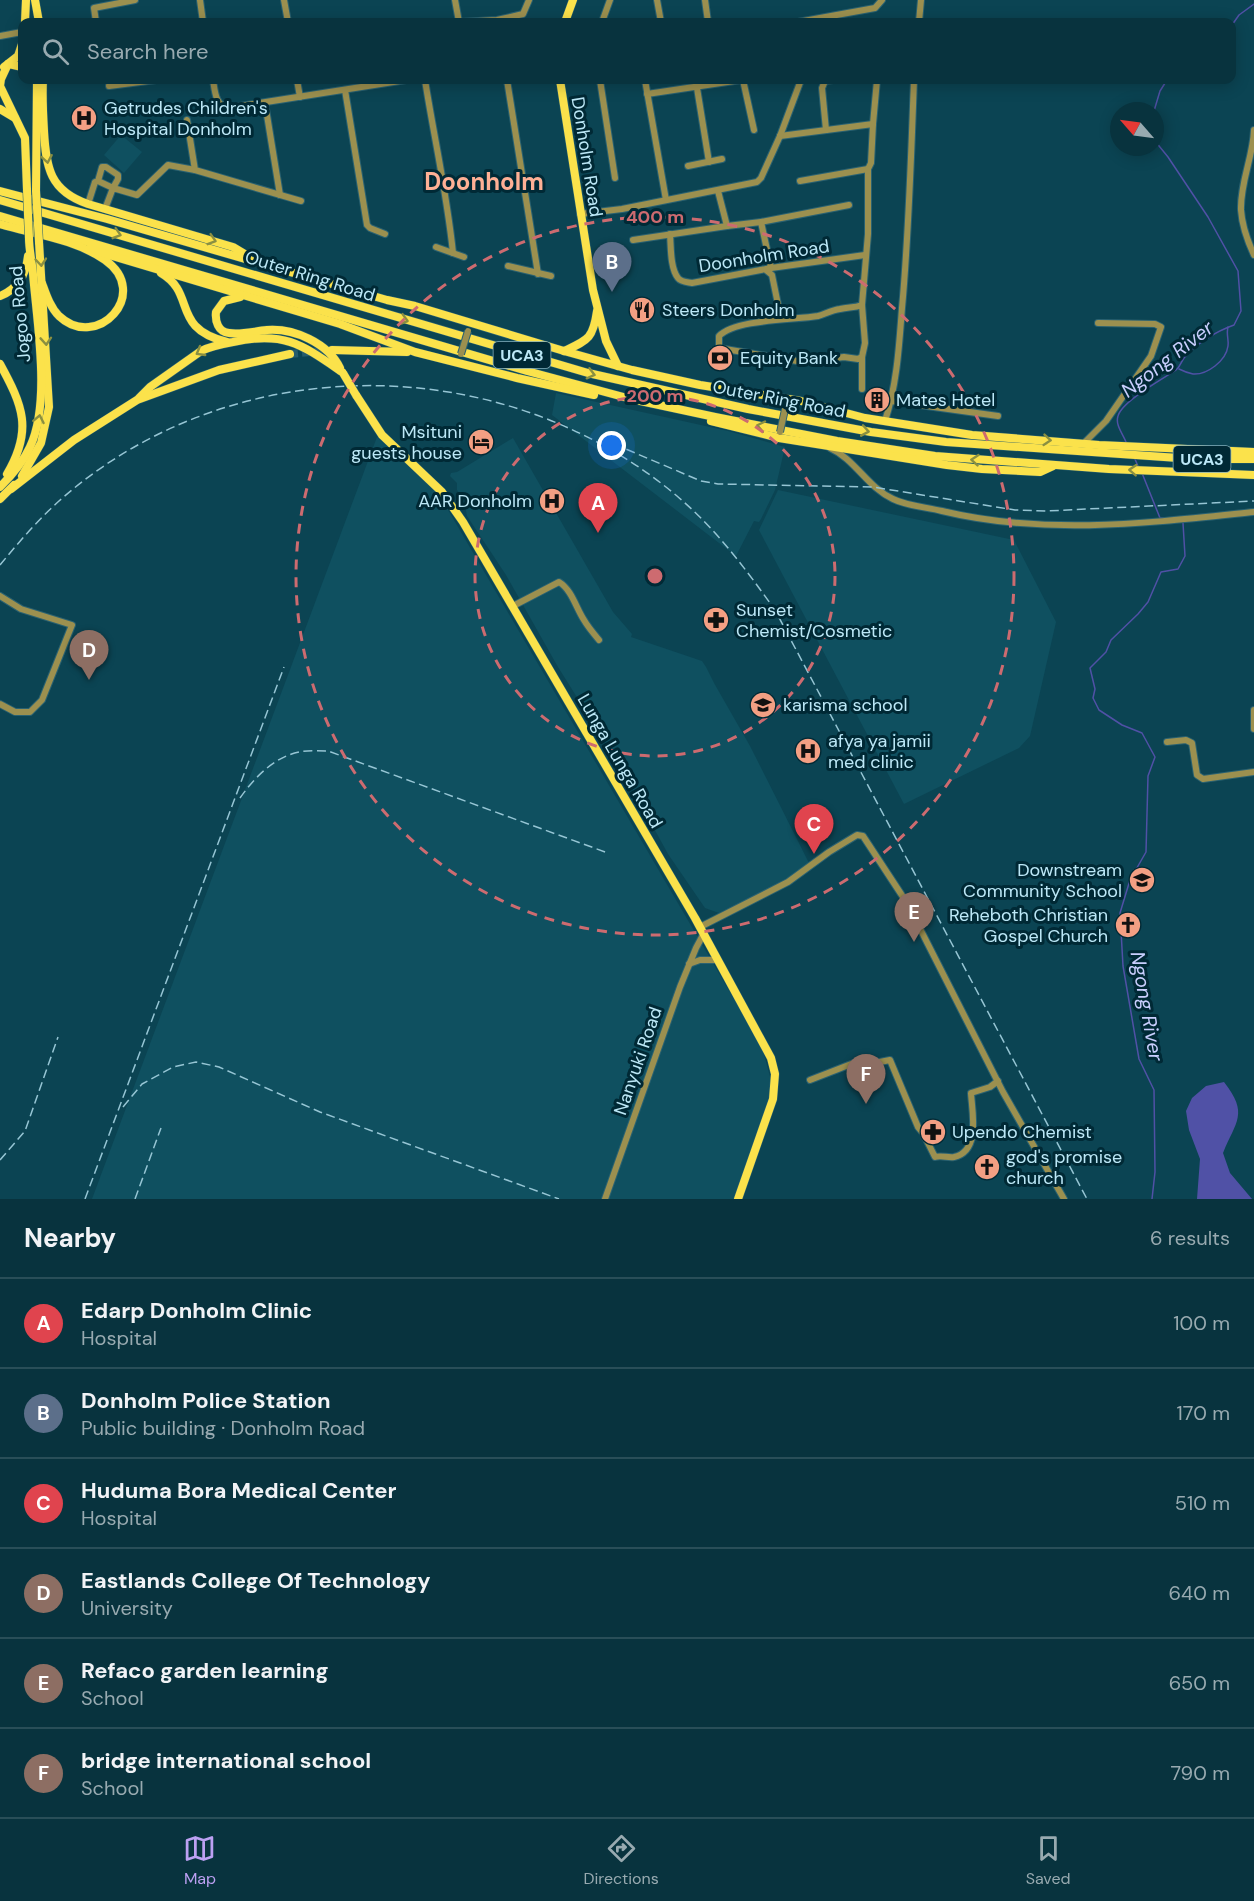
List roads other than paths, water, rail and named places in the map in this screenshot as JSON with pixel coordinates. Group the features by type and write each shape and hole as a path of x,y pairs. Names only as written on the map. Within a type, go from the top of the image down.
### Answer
{"main road":[{"path":"26,0 27,18"},
{"path":"35,0 38,18"},
{"path":"566,18 573,0"},
{"name":"Jogoo Road","path":"0,487 15,471 30,448 38,427 40,410 39,348 29,241 26,142 24,131 0,86 9,64 18,56"},
{"path":"0,69 9,64 18,66"},
{"name":"Jogoo Road","path":"0,500 27,470 45,432 50,407 36,191 37,84"},
{"path":"43,84 45,153 49,171 68,195 88,204 233,247 263,263"},
{"name":"Donholm Road","path":"561,84 597,310"},
{"path":"0,109 16,118"},
{"name":"Outer Ring Road","path":"0,191 263,263 387,300 416,306 469,327 618,366"},
{"name":"Outer Ring Road","path":"0,200 536,358 666,392 915,439 1004,447 1099,449"},
{"path":"48,204 57,211 93,227"},
{"name":"Outer Ring Road","path":"0,216 389,332 631,399 715,417 868,446 957,458 1157,472 1254,475"},
{"name":"Outer Ring Road","path":"2,225 340,324 415,352 460,358 517,378 828,446 982,470 1040,472 1054,465"},
{"path":"0,296 10,292 22,279 26,270 29,241"},
{"path":"42,283 54,311 66,321 83,326 105,323 113,316 121,303 123,285 111,264 89,249"},
{"path":"150,267 174,284 195,327 208,337 229,343"},
{"name":"Lunga Lunga Road","path":"246,296 228,299 220,305 216,312 219,328 231,334 278,330 304,337 327,352 338,363 382,435 442,492 463,522 513,606 700,927 767,1052 775,1074 776,1090 771,1110 738,1199"},
{"path":"564,351 589,338 594,328 597,310"},
{"path":"597,310 606,341 618,366"},
{"name":"Lunga Lunga Road","path":"137,400 150,387 210,346 264,337 290,341 319,355 342,372"},
{"path":"332,350 415,352"},
{"path":"11,489 74,440 137,400 219,370 290,354"},
{"path":"0,364 17,397 22,428 18,454 0,487"},
{"name":"UCA3","path":"618,366 865,418 972,435 1084,443 1099,449 1218,459 1254,459"},
{"path":"1207,450 1218,459"},
{"name":"UCA3","path":"1149,452 1207,450 1254,452"}],"street":[{"path":"93,4 135,0"},
{"path":"200,0 202,18"},
{"path":"284,0 287,18"},
{"path":"455,0 458,18"},
{"path":"503,18 523,14 529,0"},
{"path":"603,18 610,0"},
{"path":"657,0 660,18"},
{"path":"705,0 707,18"},
{"path":"838,18 875,8 882,0"},
{"path":"919,18 921,0"},
{"path":"0,36 18,33"},
{"path":"110,86 125,84"},
{"path":"214,84 218,102 225,108 382,84"},
{"path":"298,84 300,97"},
{"path":"426,84 447,200 453,253"},
{"path":"508,84 538,274"},
{"path":"601,84 615,178"},
{"path":"646,84 666,200"},
{"path":"647,94 720,84"},
{"path":"743,84 754,130"},
{"path":"580,214 622,209 757,182 780,136 800,84"},
{"path":"824,84 822,88 826,130"},
{"path":"862,389 862,357 865,342 862,304 868,234 867,169 871,163 877,84"},
{"path":"885,421 897,372 908,249 914,84"},
{"path":"697,88 710,162"},
{"path":"345,90 367,225 385,234"},
{"path":"265,103 280,195"},
{"path":"187,120 195,170"},
{"path":"780,136 873,124"},
{"path":"1254,130 1241,208 1243,222 1254,255"},
{"path":"688,166 722,159"},
{"path":"98,181 138,195 168,165 195,170 301,201"},
{"path":"88,204 102,167 106,167 118,175 118,179 105,209"},
{"path":"800,182 867,169"},
{"path":"718,191 727,226"},
{"path":"633,240 761,222 849,206"},
{"path":"761,222 781,319"},
{"name":"Doonholm Road","path":"670,234 677,277 692,283 865,255"},
{"path":"436,247 464,257"},
{"path":"508,266 551,276"},
{"path":"862,304 852,309 842,308 820,315 781,319 727,330 719,336 719,348 803,362 862,357"},
{"path":"1084,443 1106,421 1151,356 1161,327 1160,324 1098,323"},
{"path":"460,358 469,327"},
{"path":"891,401 998,416"},
{"path":"780,435 787,402"},
{"path":"828,446 841,453 873,487 895,500 956,514 1024,525 1129,525 1254,512"},
{"path":"513,606 559,582 599,640"},
{"path":"0,596 21,609 72,625 42,700 30,712 15,712 0,704"},
{"path":"1254,710 1254,729"},
{"path":"1167,742 1186,740 1192,743 1197,775 1203,779 1254,772"},
{"path":"700,927 788,882 857,835 863,836 907,903 998,1080 1064,1199"},
{"name":"Nanyuki Road","path":"604,1199 689,964 703,935"},
{"path":"689,964 700,960 717,960"},
{"path":"810,1080 858,1061 860,1066 890,1060 918,1127 922,1133 924,1132 935,1157 942,1155 953,1157 967,1148 972,1140 971,1093 990,1087 998,1080"}],"waterway":[{"name":"Ngong River","path":"1236,19 1254,4"},
{"name":"Ngong River","path":"1157,102 1164,84"},
{"name":"Ngong River","path":"1126,442 1118,423 1121,410 1135,397 1176,370 1184,358 1200,343 1234,325 1241,311 1238,271 1208,217 1164,152"},
{"path":"1179,369 1198,374 1210,370 1220,362 1228,344 1228,327"},
{"name":"Ngong River","path":"1134,457 1138,466"},
{"name":"Ngong River","path":"1142,473 1160,518 1164,518"},
{"name":"Ngong River","path":"1152,1199 1155,1172 1154,1090 1139,1059 1123,966 1120,913 1130,880 1146,852 1148,776 1155,757 1142,733 1122,725 1099,710 1093,698 1095,689 1090,668 1106,652 1111,640 1148,602 1161,572 1178,569 1185,556 1183,523"}],"tunnel":[{"path":"290,354 331,350"}],"railway":[{"path":"0,565 59,501 128,451 203,415 284,393 366,386 449,392 530,413 607,447 677,496 705,522 753,579 775,610 1087,1199"},
{"path":"614,444 701,481 718,484 873,487 1015,510 1046,511 1254,501"},
{"path":"85,1199 284,667"},
{"path":"240,798 258,776 281,758 302,751 328,751 608,853"},
{"path":"0,1160 25,1131 58,1037"},
{"path":"123,1107 142,1084 173,1067 196,1062 219,1067 320,1112 559,1199"},
{"path":"135,1199 161,1128"}],"place":[{"name":"Getrudes Children's Hospital Donholm","path":"84,118"},
{"name":"Donholm Police Station","path":"612,292"},
{"name":"Steers Donholm","path":"642,310"},
{"name":"Equity Bank","path":"720,358"},
{"name":"Mates Hotel","path":"877,400"},
{"name":"Msituni guests house","path":"481,442"},
{"name":"AAR Donholm","path":"552,501"},
{"name":"Edarp Donholm Clinic","path":"598,533"},
{"name":"Sunset Chemist/Cosmetic","path":"716,620"},
{"name":"Eastlands College Of Technology","path":"89,680"},
{"name":"karisma school","path":"763,705"},
{"name":"afya ya jamii med clinic","path":"808,751"},
{"name":"Huduma Bora Medical Center","path":"814,854"},
{"name":"Downstream Community School","path":"1142,880"},
{"name":"Reheboth Christian Gospel Church","path":"1128,925"},
{"name":"Refaco garden learning","path":"914,942"},
{"name":"bridge international school","path":"866,1104"},
{"name":"Upendo Chemist","path":"933,1132"},
{"name":"god's promise church","path":"987,1167"}],"district":[{"name":"Doonholm","path":"484,182"}]}
